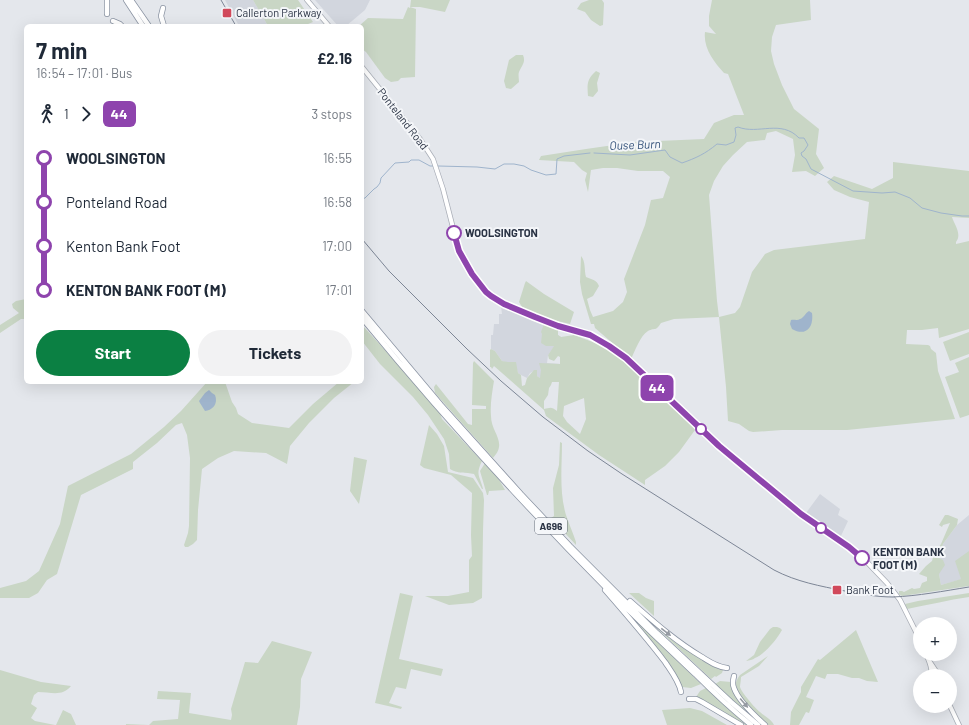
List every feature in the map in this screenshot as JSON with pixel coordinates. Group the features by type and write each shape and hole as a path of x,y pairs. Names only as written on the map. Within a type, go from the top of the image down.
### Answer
{"highway":[{"path":"107,0 107,14"},
{"path":"126,0 142,24"},
{"path":"131,0 148,24"},
{"path":"163,8 161,16 163,24"},
{"path":"113,21 120,24"},
{"name":"A696","path":"364,313 441,405 516,489 570,546 693,667 758,725"},
{"name":"A696","path":"364,320 475,449 536,515 672,653 730,708 751,725"},
{"name":"A696","path":"594,569 668,634 712,663 727,668"},
{"name":"A696","path":"589,570 655,649 678,682 681,692"},
{"path":"734,676 733,684 737,694 765,725"},
{"path":"688,699 695,699 702,702 742,725"}],"main road":[{"path":"307,0 326,24"},
{"name":"Ponteland Road","path":"364,69 420,139 433,159 443,189 459,251 472,274 486,292 504,304 515,309 558,326 590,335 626,358 719,446 801,514 849,547 864,560 887,583 900,600 913,626"},
{"path":"953,713 959,725"}],"shaded area":[{"path":"225,0 253,0 267,24 238,24"},
{"path":"315,0 370,0 365,10 348,24 336,24"},
{"path":"501,306 558,330 558,335 561,337 548,355 547,363 560,364 541,379 537,376 536,370 530,373 527,378 521,375 518,373 516,366 502,361 495,351 491,349 491,335 493,335 494,324 499,324 499,314 502,314"},
{"path":"820,494 840,509 838,515 848,521 840,538 828,530 823,524 816,521 806,513"},
{"path":"969,515 969,585 966,578 941,585 939,558 943,544 957,525"}],"green space":[{"path":"253,0 298,0 313,22 308,24 267,24"},
{"path":"411,0 450,0 445,12 420,7 410,7"},
{"path":"589,0 602,0 604,3 603,25 600,26 591,20 585,12 577,9 581,3"},
{"path":"712,0 810,0 811,20 776,25 772,37 771,51 782,85 794,109 819,129 816,154 824,168 815,176 806,171 792,172 795,155 793,139 776,131 767,133 765,140 747,142 733,155 723,166 714,181 709,195 719,317 674,319 661,323 656,328 645,333 631,359 595,328 594,324 591,324 580,282 581,256 583,258 586,277 595,281 599,286 593,296 587,299 593,317 613,311 623,302 627,292 624,279 645,225 651,200 663,198 670,177 663,171 638,171 617,168 591,170 588,192 585,180 587,173 574,162 539,160 541,156 635,142 704,139 714,123 734,115 744,115 728,74 724,73 707,49 705,32 716,34 709,26"},
{"path":"408,7 416,9 415,77 401,78 398,81 391,82 385,78 364,50 364,24 361,24 368,18 403,19"},
{"path":"516,55 523,55 524,60 519,73 519,82 511,89 506,88 504,81 509,60"},
{"path":"596,71 600,73 597,83 598,91 593,97 588,96 588,82"},
{"path":"893,162 969,171 969,218 952,217 958,233 956,244 969,241 969,329 939,338 938,328 907,330 906,344 928,345 936,353 938,371 955,419 847,430 749,431 739,424 728,421 719,317 735,313 740,307 752,272 765,254 774,250 865,239 869,202 850,197 834,190 827,182 834,176 872,189 893,178"},
{"path":"526,281 574,312 570,324 524,310 519,302"},
{"path":"24,299 24,319 21,319 0,333 0,325 19,313 13,308 12,304 16,301"},
{"path":"544,324 558,330 558,335 561,337 574,335 598,344 620,356 692,425 695,430 679,452 665,466 645,480 645,485 599,455 546,416 544,410 494,366 492,369 490,367 491,349 495,351 502,361 516,362 518,373 521,375 522,386 525,385 527,378 534,370 537,370 537,376 540,378 541,370 539,363 560,364 560,357 558,356 554,361 549,359 548,355 554,346 546,346 541,343 541,332","holes":["552,382 559,382 557,411 552,408 544,409 544,401 548,395","584,398 586,419 580,434 567,422 563,416 564,406"]},
{"path":"364,327 440,413 442,419 482,461 478,473 483,489 474,474 453,471 450,469 449,454 444,439 428,415 413,397 380,364 364,344"},
{"path":"969,332 969,354 950,361 943,342"},
{"path":"969,357 969,415 960,418 945,377 959,372 955,363"},
{"path":"474,361 494,381 491,416 493,427 498,437 499,447 493,458 435,393 434,387 436,384 468,424 472,425 472,409 486,409 486,406 472,405"},
{"path":"205,384 226,384 238,414 252,423 289,428 313,404 337,384 352,384 334,398 309,423 290,446 287,464 266,453 234,451 218,458 202,469 197,540 188,547 185,547 184,545 189,526 190,458 187,435 182,423 176,425 157,443 133,462 133,469 81,495 57,574 47,580 38,593 29,598 0,598 0,588 26,581 39,571 60,524 68,486 131,454 181,411"},
{"path":"429,425 437,434 444,446 448,472 473,478 483,493 482,598 473,603 449,605 425,596 448,596 469,592 469,560 472,556 472,493 451,475 424,468 420,465"},
{"path":"560,442 562,443 562,497 576,545 551,518 554,516 553,488 559,465"},
{"path":"354,457 367,460 359,504 350,491"},
{"path":"485,463 497,476 505,490 489,491 487,495 480,471"},
{"path":"945,515 958,519 957,525 943,544 939,558 943,560 945,565 939,574 941,585 961,579 955,561 969,551 969,586 902,596 899,594 899,591 904,592 912,588 920,588 922,583 927,581 927,577 919,574 932,561 934,554 941,544 950,523 943,525 942,527 939,525"},
{"path":"400,593 413,596 399,659 443,669 441,676 411,669 406,689 396,687 389,703 402,707 401,709 375,703"},
{"path":"629,593 639,593 654,601 654,616"},
{"path":"969,593 969,597 907,609 905,604 918,601"},
{"path":"628,614 701,684 691,688 682,687"},
{"path":"645,617 714,666 723,670 722,673 711,679"},
{"path":"773,627 780,628 782,630 774,642 759,656 746,661 754,655 760,642"},
{"path":"856,630 878,682 838,674 827,674 825,679 816,676 806,697 814,700 809,713 806,712 799,725 790,725 791,712 801,692 801,687 818,659 820,660"},
{"path":"272,641 312,652 301,679 300,707 297,725 149,725 153,721 178,719 180,700 157,699 158,691 191,693 189,713 231,720 231,709 245,662 258,663"},
{"path":"768,656 759,666 741,677 740,687 752,704 774,725 768,725 750,707 741,696 736,686 736,681 740,675"},
{"path":"0,670 41,682 71,686 64,692 60,693 38,692 34,695 31,704 37,708 31,718 35,721 55,725 0,725"},
{"path":"720,681 731,682 732,688 762,725 715,684"},
{"path":"706,688 748,725 745,725 696,697 700,691"},
{"path":"690,708 702,711 727,725 667,725 662,710"},
{"path":"63,710 71,714 76,725 56,725"},
{"path":"126,724 149,725 126,725"}],"water":[{"path":"809,311 812,313 812,323 808,329 801,332 792,329 790,324 791,320 798,320 804,317"},
{"path":"209,390 215,395 216,403 213,408 205,411 199,401"}],"waterway":[{"name":"Ouse Burn","path":"594,153 630,155 665,150 670,157 682,163 700,155 717,144 726,145 734,142 736,135 735,128 738,127 746,129 785,129 792,132 799,138 804,138 808,145 801,153 811,169 853,191 882,193 895,192 910,198 922,208 941,213 969,216"},
{"name":"Ouse Burn","path":"438,166 495,169 504,164 514,164 524,166 546,175 556,174 557,159 564,156 590,153"},
{"name":"Ouse Burn","path":"364,198 377,187 381,178 395,163 419,160 433,166"}],"tram line":[{"path":"221,0 235,24"},
{"path":"364,241 389,271 467,349 543,417 588,451 622,474 774,570 800,581 857,593 881,596 912,596 969,587"}],"bus line":[{"name":"44","path":"454,233 459,251 472,274 491,296 515,309 558,326 590,335 626,358 688,418 752,474 801,514 849,547 862,558"}],"place":[{"name":"Callerton Parkway","path":"227,13"},
{"name":"WOOLSINGTON","path":"454,233"},
{"name":"KENTON BANK FOOT (M)","path":"862,558"},
{"name":"Bank Foot","path":"837,590"}]}
